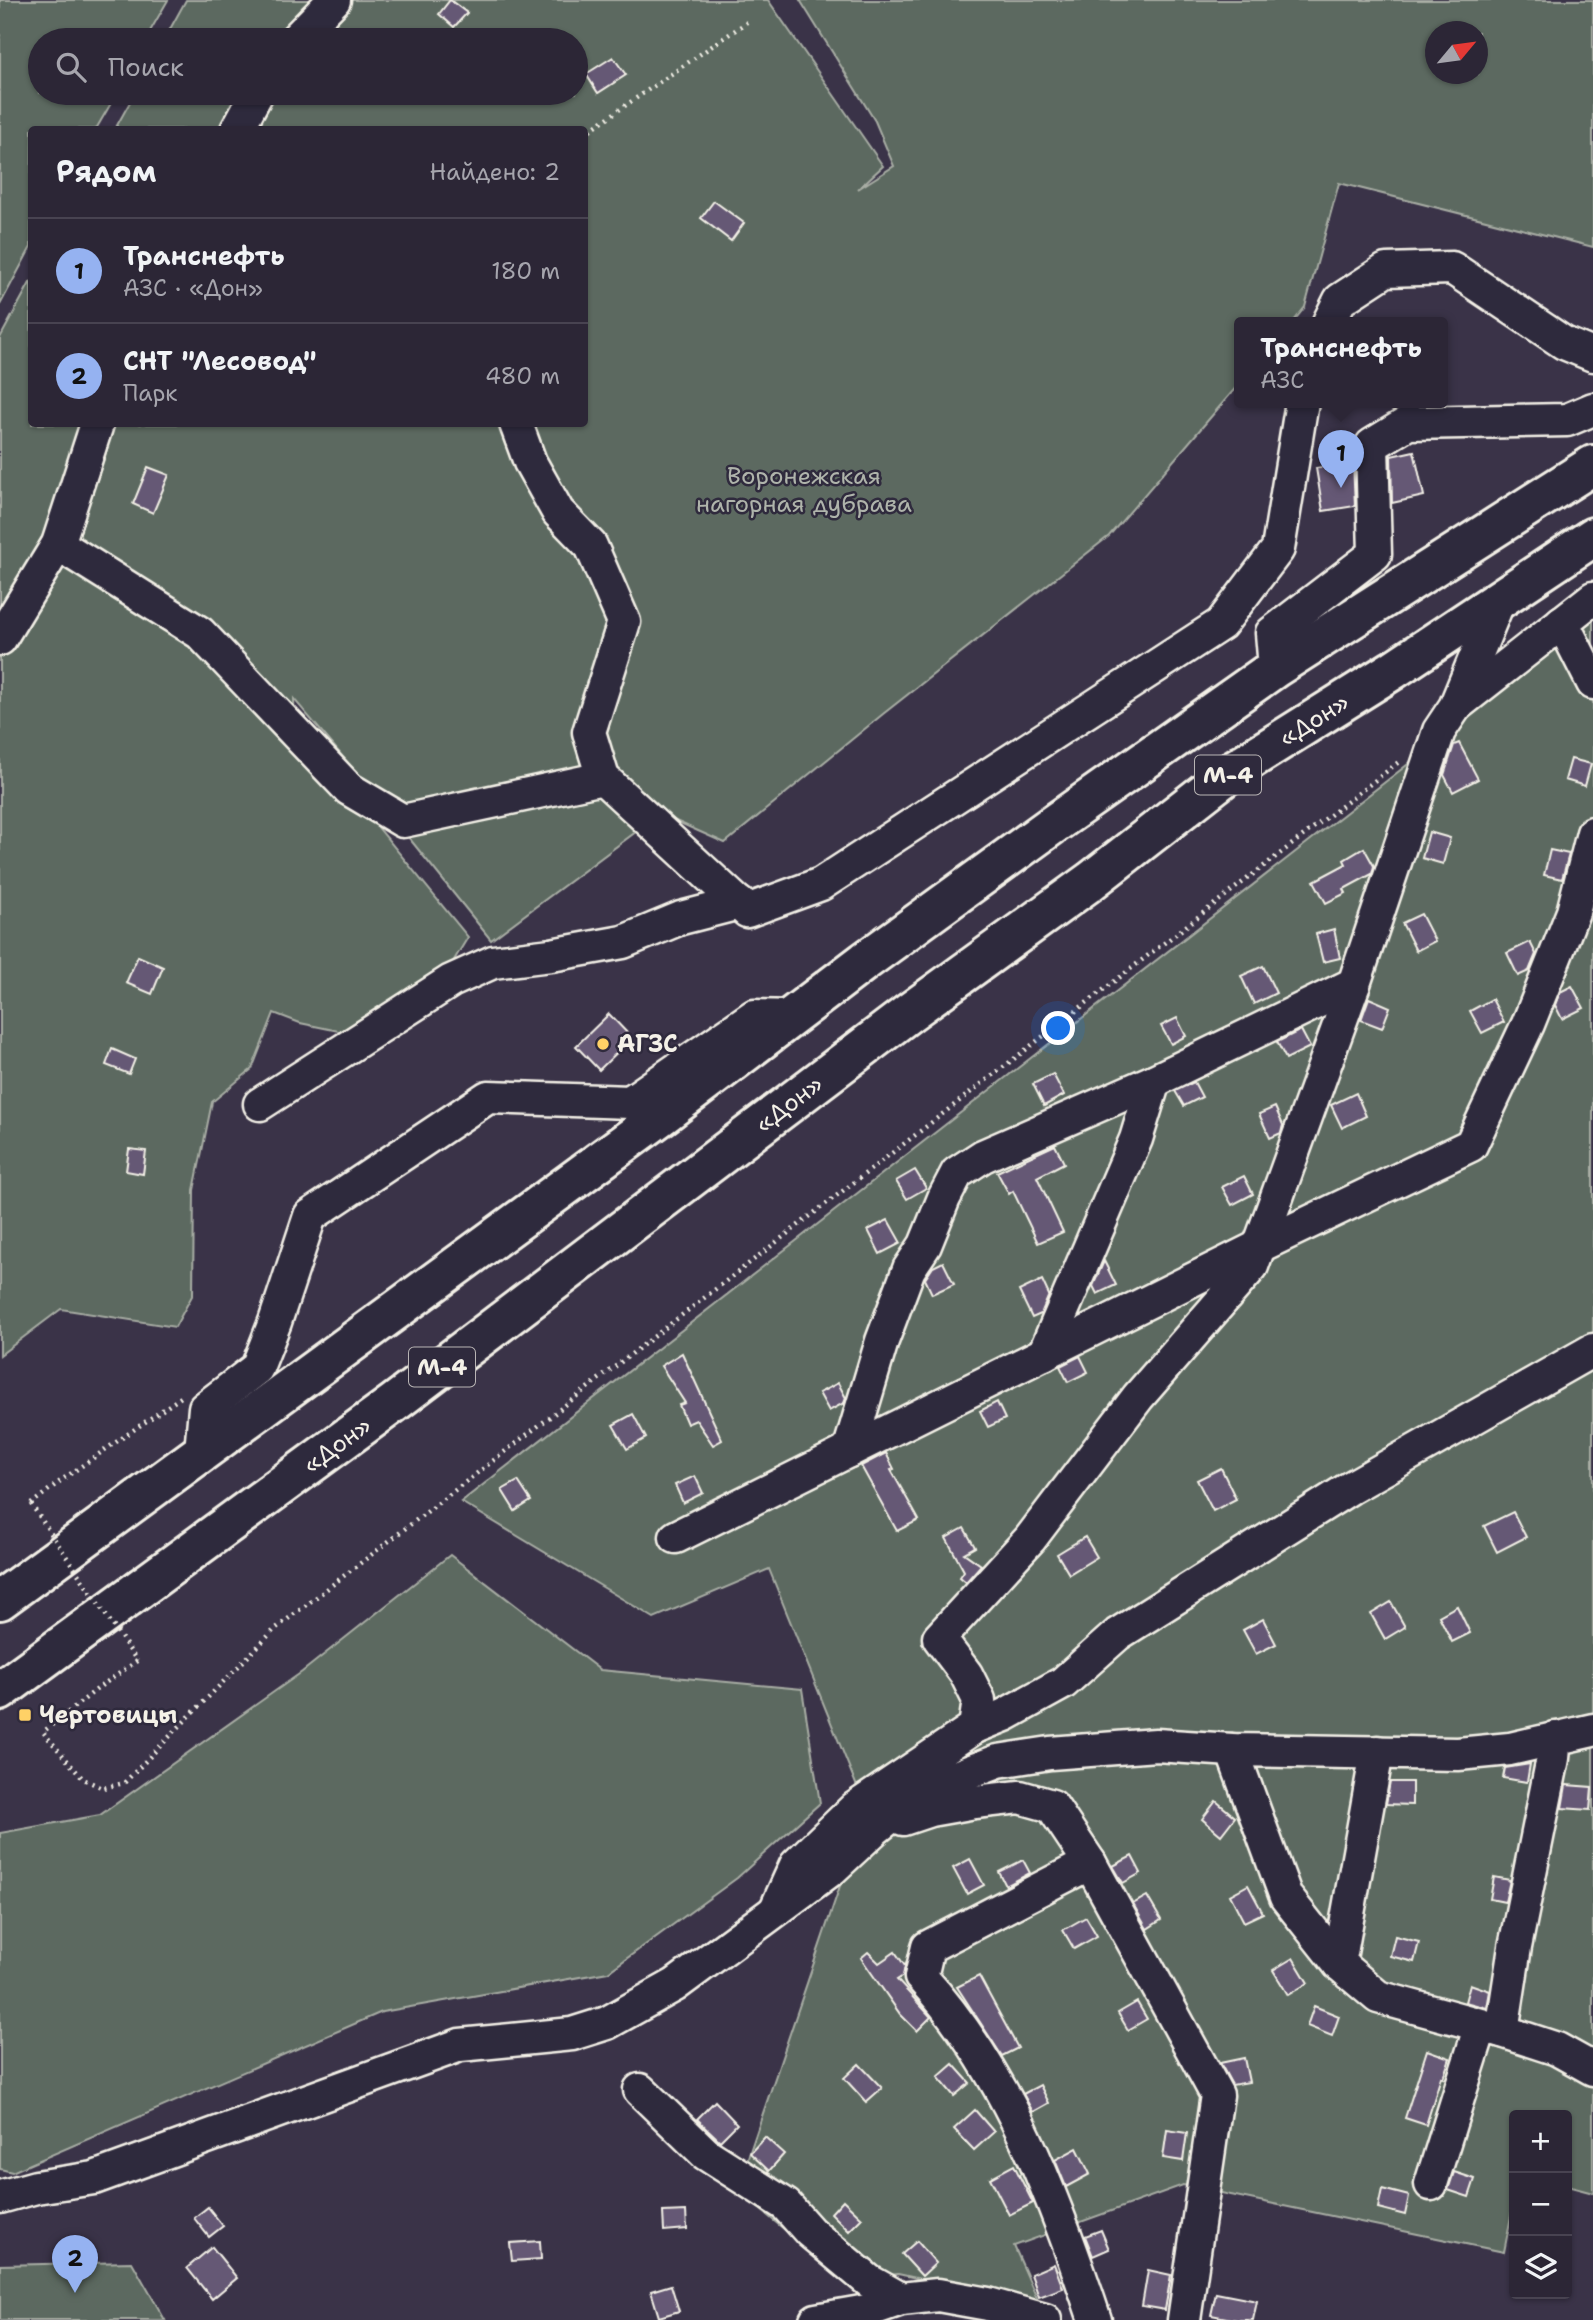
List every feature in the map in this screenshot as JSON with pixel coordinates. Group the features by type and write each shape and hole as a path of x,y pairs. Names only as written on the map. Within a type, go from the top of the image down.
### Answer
{"highway":[{"name":"М-4","path":"0,1600 664,1114 865,961 1008,857 1275,668 1593,465"},
{"name":"«Дон»","path":"0,1691 394,1404 910,1012 1091,881 1232,771 1393,670 1593,537"}],"street":[{"path":"307,28 334,0"},
{"path":"239,126 251,105"},
{"path":"1331,317 1339,300 1387,270 1452,268 1563,343 1593,355"},
{"path":"517,427 530,462 558,512 591,547 624,622 589,732 603,778 747,911 821,884 1222,624 1278,549 1301,408"},
{"path":"1275,668 1272,633 1375,554 1372,444 1408,423 1567,420 1593,409"},
{"path":"0,639 58,544 96,427"},
{"path":"58,544 200,633 349,789 404,821 603,778"},
{"path":"975,1727 979,1700 965,1674 939,1638 1030,1539 1138,1397 1252,1266 1447,719 1500,598"},
{"path":"1447,719 1593,598"},
{"path":"1562,622 1593,683"},
{"path":"676,1537 1259,1246 1471,1145 1528,1024 1573,912 1593,833"},
{"path":"260,1104 451,981 492,962 623,942 681,918 739,903"},
{"path":"849,1451 882,1341 909,1269 925,1245 943,1198 957,1173 983,1156 1154,1081 1354,984"},
{"path":"201,1452 205,1408 257,1368 310,1216 488,1097 630,1102 754,1016 794,1017"},
{"path":"1044,1353 1136,1139 1154,1081"},
{"path":"775,1910 796,1865 855,1808 975,1727 1005,1715 1063,1684 1118,1634 1350,1488 1593,1350"},
{"path":"0,2197 36,2187 94,2178 460,2045 572,2034 607,2023 675,1985 832,1869 900,1808 946,1781 998,1761 1049,1753 1156,1745 1232,1750 1458,1754 1510,1749 1593,1730"},
{"path":"1431,2184 1491,2028 1515,1947 1555,1738"},
{"path":"1232,1750 1286,1897 1339,1965 1378,1997 1557,2049 1593,2069"},
{"path":"1339,1965 1377,1752"},
{"path":"875,1829 930,1810 1020,1797 1052,1806 1090,1863 1217,2095 1184,2320"},
{"path":"1090,1863 928,1947 921,1977 945,2003 986,2067 1031,2149 1073,2253 1094,2320"},
{"path":"640,2090 706,2154 786,2205 810,2232 869,2281 901,2299"},
{"path":"816,2320 867,2311 901,2299 938,2295 988,2304 1045,2320"}],"path":[{"path":"588,131 747,22"},
{"path":"189,1391 31,1504 137,1661 43,1731 83,1779 103,1787 124,1783 275,1629 1447,719"}],"green space":[{"path":"0,0 168,0 152,28 28,28 28,105 110,105 98,126 28,126 28,253 0,305"},
{"name":"Воронежская нагорная дубрава","path":"186,0 768,0 883,166 858,189 894,166 875,121 800,0 1593,0 1593,247 1339,183 1305,307 1297,317 1234,317 1234,390 1109,536 725,843 660,814 491,940 294,699 295,726 468,937 451,965 353,1034 300,1023 274,1013 252,1069 212,1102 194,1190 193,1294 175,1327 61,1309 0,1355 0,338 28,287 28,427 588,427 588,126 117,126 128,105 588,105 588,28 171,28"},
{"path":"1593,620 1593,2193 1572,2187 1572,2110 1509,2110 1509,2226 1504,2252 1183,2185 1014,2246 1040,2305 898,2274 845,2280 737,2190 866,1809 769,1569 654,1618 461,1502"},
{"path":"450,1555 600,1670 802,1689 820,1803 737,1878 608,1972 382,2012 12,2172 0,2169 0,1833 100,1815 302,1672"},
{"path":"132,2262 165,2320 0,2320 0,2265"}],"building":[{"path":"450,0 467,13 454,27 439,14"},
{"path":"613,57 626,75 598,93 588,73"},
{"path":"714,201 744,223 731,241 701,218"},
{"path":"1414,451 1424,496 1392,503 1391,456"},
{"path":"1353,462 1355,506 1323,511 1316,468"},
{"path":"148,467 169,475 153,513 133,504"},
{"path":"1459,743 1478,779 1453,792 1444,775 1454,745"},
{"path":"1571,759 1591,764 1585,786 1565,780"},
{"path":"1429,832 1450,838 1443,864 1422,858"},
{"path":"1364,848 1374,866 1372,874 1344,889 1346,893 1326,903 1314,881 1346,864 1344,860"},
{"path":"1550,850 1569,854 1562,879 1544,875"},
{"path":"1421,914 1435,941 1416,951 1402,923"},
{"path":"1334,929 1340,958 1323,962 1316,934"},
{"path":"1530,942 1536,954 1529,971 1518,976 1507,953"},
{"path":"138,956 163,967 152,994 126,983"},
{"path":"1263,966 1276,993 1254,1004 1241,976"},
{"path":"1572,986 1584,1008 1562,1019 1555,1005 1560,992"},
{"path":"1369,998 1390,1007 1382,1028 1361,1020"},
{"path":"1492,999 1504,1022 1482,1033 1470,1011"},
{"path":"609,1014 632,1038 599,1070 576,1046"},
{"path":"1177,1018 1186,1036 1171,1044 1161,1026"},
{"path":"1301,1030 1310,1047 1286,1059 1277,1042"},
{"path":"112,1049 135,1059 129,1074 106,1065"},
{"path":"1053,1074 1064,1095 1044,1106 1033,1084"},
{"path":"1194,1082 1202,1097 1184,1106 1175,1091"},
{"path":"1356,1093 1366,1116 1342,1128 1331,1105"},
{"path":"1275,1107 1283,1125 1281,1133 1270,1138 1259,1114"},
{"path":"1055,1145 1064,1163 1037,1177 1063,1232 1038,1243 1013,1191 1009,1194 997,1172"},
{"path":"129,1149 146,1151 143,1174 126,1171"},
{"path":"915,1170 926,1188 907,1199 896,1181"},
{"path":"1244,1176 1253,1194 1232,1205 1222,1187"},
{"path":"888,1220 901,1243 880,1254 868,1230"},
{"path":"1104,1261 1116,1285 1097,1294 1093,1286"},
{"path":"943,1262 954,1284 932,1294 925,1279 933,1267"},
{"path":"1042,1280 1049,1295 1041,1314 1032,1318 1019,1291"},
{"path":"682,1353 722,1440 713,1445 696,1420 687,1424 679,1405 685,1403 661,1366"},
{"path":"1080,1356 1088,1372 1068,1382 1060,1366"},
{"path":"838,1383 846,1398 844,1403 829,1411 819,1393"},
{"path":"997,1402 1005,1419 988,1427 980,1411"},
{"path":"633,1414 646,1438 627,1449 613,1425"},
{"path":"886,1453 894,1469 891,1470 919,1520 897,1531 861,1466"},
{"path":"1221,1468 1236,1499 1213,1511 1197,1480"},
{"path":"695,1476 703,1493 683,1503 675,1485"},
{"path":"518,1481 531,1501 515,1511 502,1490"},
{"path":"1513,1512 1526,1537 1497,1552 1484,1526"},
{"path":"964,1528 975,1547 964,1553 981,1565 966,1582 960,1577 964,1571 946,1538"},
{"path":"1085,1537 1097,1557 1069,1574 1057,1554"},
{"path":"1391,1602 1405,1627 1385,1639 1371,1614"},
{"path":"1457,1606 1470,1633 1452,1642 1439,1616"},
{"path":"1263,1619 1276,1644 1256,1654 1243,1630"},
{"path":"1530,1764 1527,1782 1503,1778 1505,1768"},
{"path":"1390,1782 1412,1782 1412,1805 1386,1804"},
{"path":"1566,1785 1592,1787 1590,1810 1562,1808"},
{"path":"1216,1801 1235,1817 1221,1835 1202,1819"},
{"path":"1132,1856 1141,1873 1123,1883 1113,1866"},
{"path":"970,1859 984,1885 967,1894 953,1868"},
{"path":"1023,1860 1030,1873 1006,1886 999,1872"},
{"path":"1494,1877 1510,1880 1505,1902 1490,1899"},
{"path":"1248,1885 1263,1913 1244,1922 1230,1895"},
{"path":"1147,1896 1161,1920 1147,1929 1133,1904"},
{"path":"1086,1917 1097,1936 1074,1949 1063,1930"},
{"path":"1395,1936 1419,1942 1414,1962 1390,1956"},
{"path":"868,1952 879,1963 895,1952 905,1966 903,1976 897,1980 931,2017 917,2031 900,2014 861,1958"},
{"path":"1293,1958 1308,1983 1288,1995 1273,1970"},
{"path":"979,1976 1018,2048 1002,2056 957,1987"},
{"path":"1470,1984 1490,1991 1487,2008 1465,2002"},
{"path":"1137,2002 1147,2019 1128,2030 1118,2013"},
{"path":"1314,2006 1339,2016 1332,2036 1307,2026"},
{"path":"1427,2050 1450,2058 1426,2125 1405,2118"},
{"path":"1244,2058 1249,2082 1232,2085 1220,2063"},
{"path":"859,2064 882,2088 866,2102 844,2078"},
{"path":"953,2064 970,2083 954,2096 938,2077"},
{"path":"1040,2085 1049,2103 1033,2112 1023,2094"},
{"path":"715,2101 737,2124 720,2141 697,2119"},
{"path":"975,2110 994,2132 974,2150 954,2129"},
{"path":"1167,2130 1187,2133 1183,2161 1163,2158"},
{"path":"765,2137 784,2154 769,2171 750,2153"},
{"path":"1077,2148 1090,2174 1066,2187 1055,2160"},
{"path":"1014,2165 1033,2203 1009,2215 990,2178"},
{"path":"1454,2172 1475,2179 1469,2197 1448,2190"},
{"path":"1382,2189 1409,2196 1405,2215 1378,2208"},
{"path":"843,2200 862,2218 849,2231 831,2213"},
{"path":"208,2207 223,2226 209,2237 194,2218"},
{"path":"686,2211 687,2229 664,2231 663,2212"},
{"path":"1101,2230 1109,2249 1093,2256 1085,2236"},
{"path":"540,2241 541,2259 512,2261 510,2243"},
{"path":"917,2241 936,2263 922,2276 902,2254"},
{"path":"212,2247 237,2278 212,2299 187,2268"},
{"path":"1054,2264 1063,2288 1039,2297 1031,2274"},
{"path":"1148,2270 1171,2275 1165,2310 1142,2306"},
{"path":"671,2285 679,2311 659,2317 651,2291"},
{"path":"1216,2293 1257,2301 1253,2320 1211,2315"}],"place":[{"name":"Транснефть","path":"1341,488"},
{"name":"АГЗС","path":"603,1044"},
{"name":"Чертовицы","path":"25,1715"},
{"name":"СНТ \"Лесовод\"","path":"75,2293"}]}
